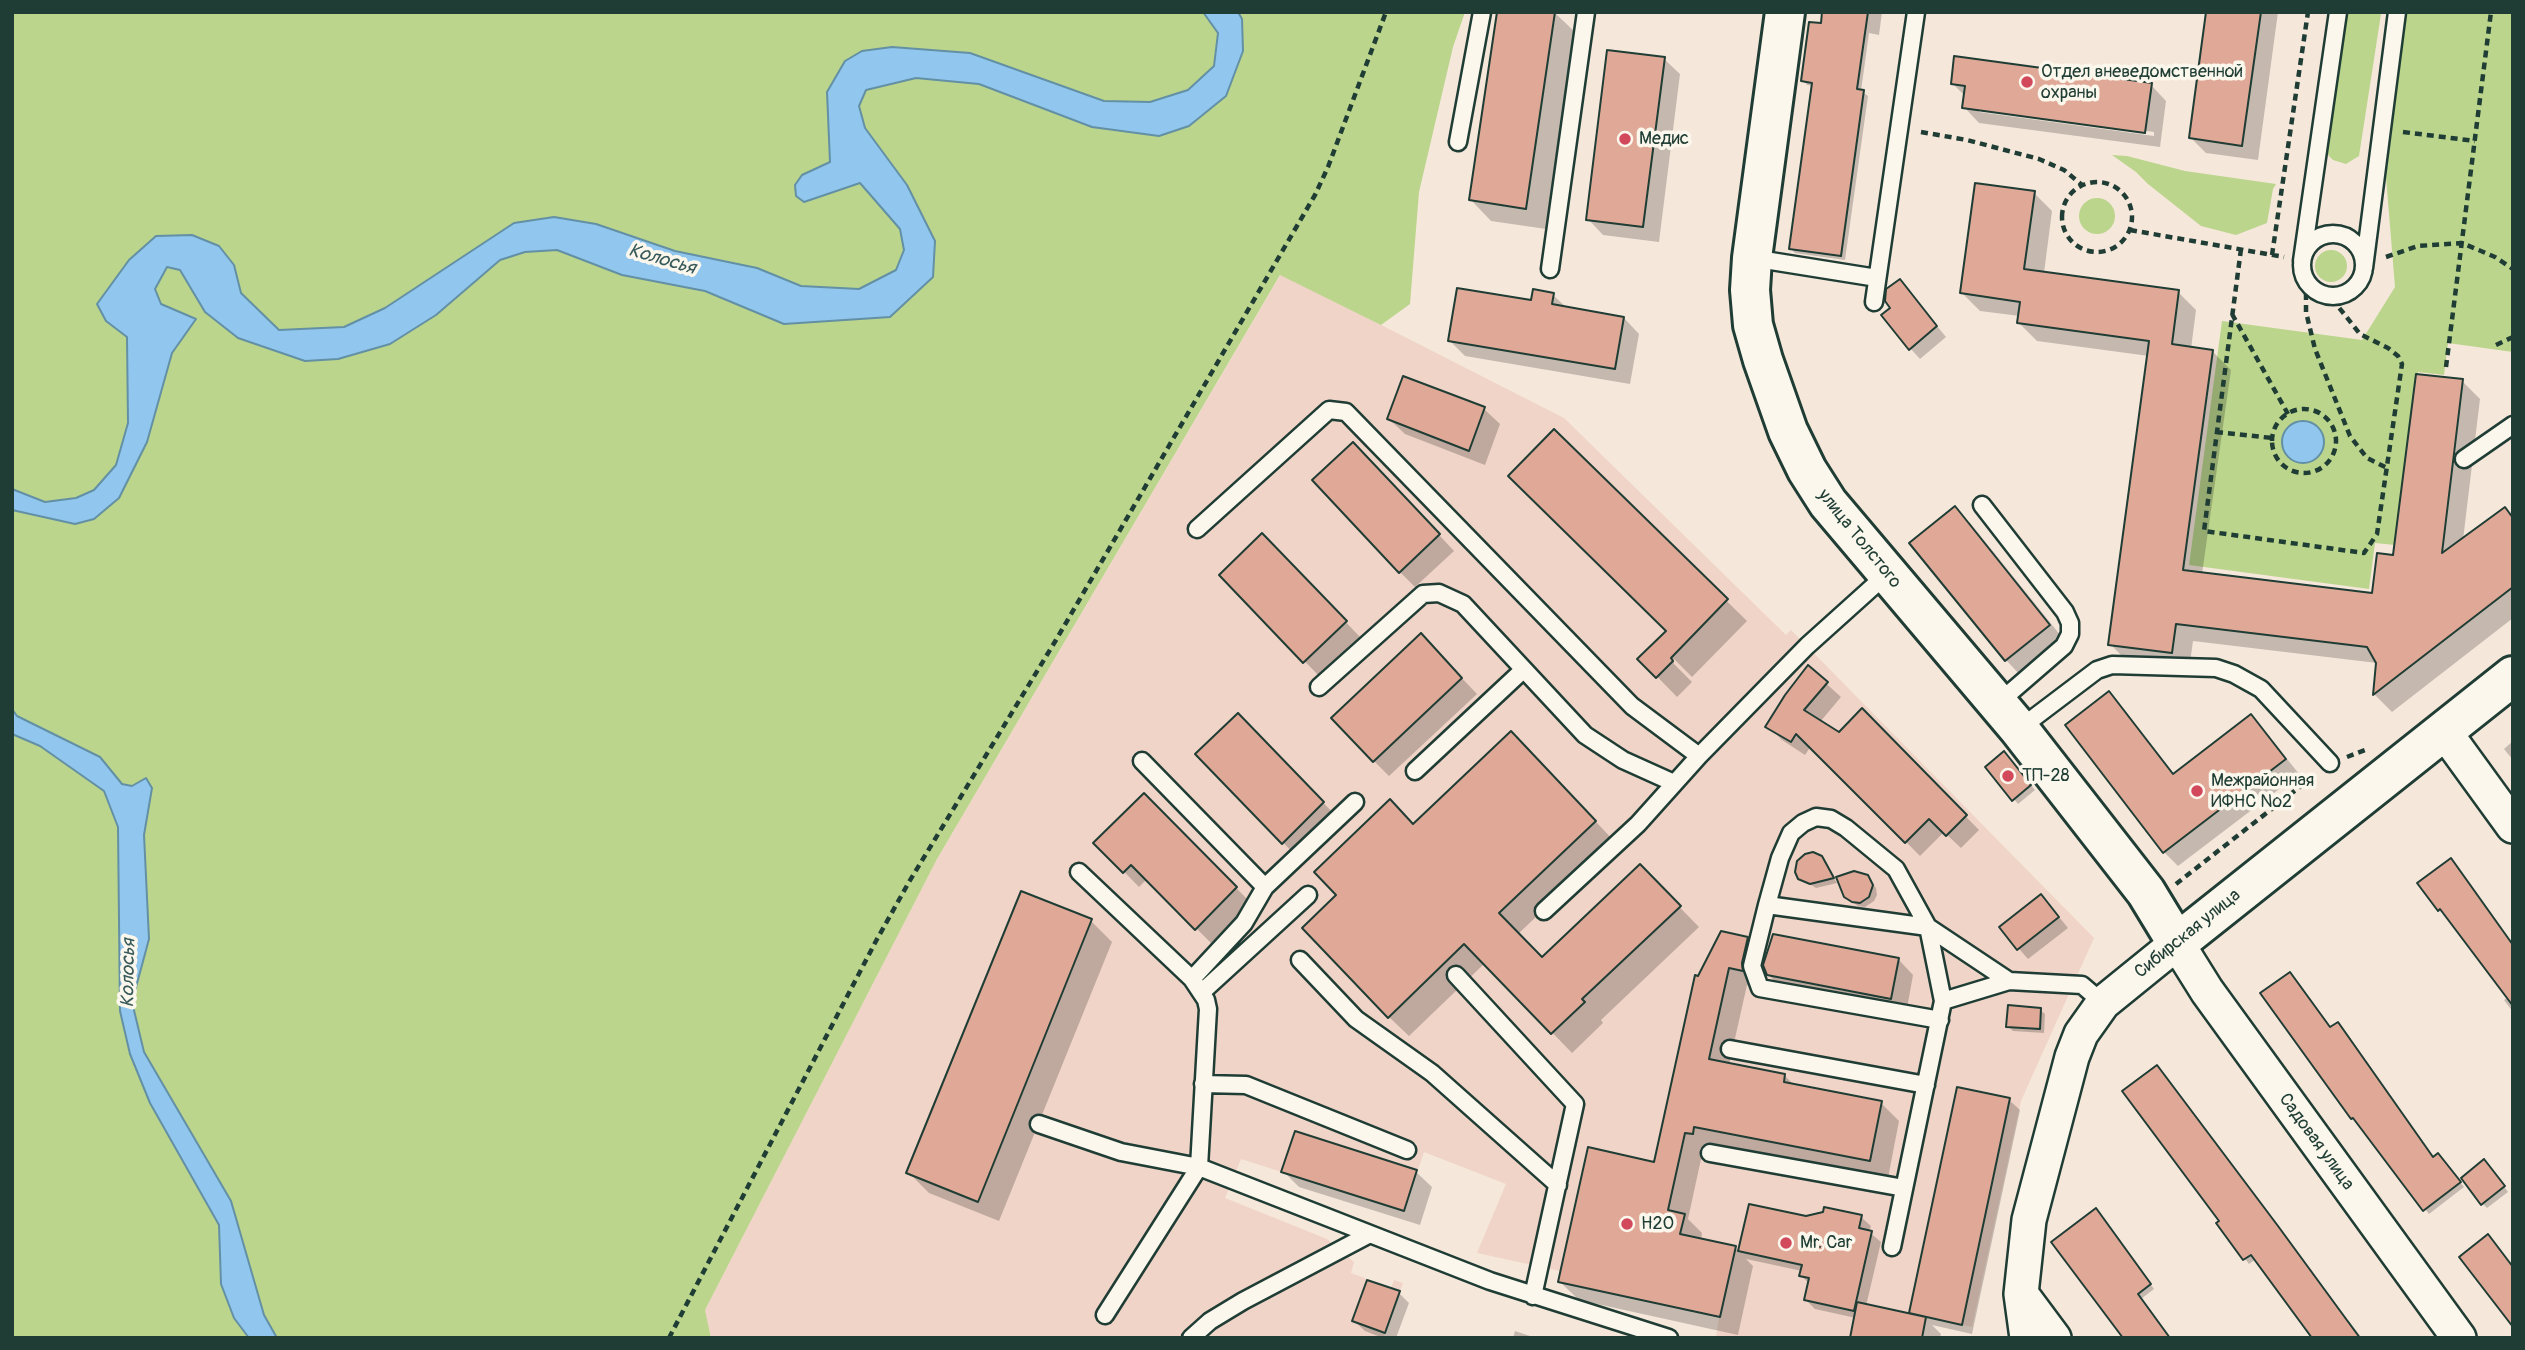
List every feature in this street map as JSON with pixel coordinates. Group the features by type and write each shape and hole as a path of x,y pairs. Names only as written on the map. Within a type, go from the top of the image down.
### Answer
{"street":[{"name":"улица Толстого","path":"1785,12 1750,290 1753,325 1788,431 1807,470 1828,503 2008,717 2146,892 2177,943"},
{"name":"Сибирская улица","path":"2027,1338 2021,1294 2029,1220 2072,1057 2081,1034 2103,1003 2513,676"},
{"path":"2444,731 2513,826"},
{"name":"Садовая улица","path":"2177,943 2207,991 2459,1338"},
{"path":"2021,1294 2054,1338"}],"lane":[{"path":"1458,142 1482,12"},
{"path":"1550,268 1586,12"},
{"path":"1874,302 1916,12"},
{"path":"2338,12 2302,261 2306,279 2317,292 2329,295 2341,295 2352,289 2360,280 2364,268 2397,12"},
{"path":"2302,261 2306,249 2314,240 2337,234 2348,237 2357,245 2363,256 2364,268"},
{"path":"1752,258 1877,278"},
{"path":"1197,529 1329,410 1346,412 1632,706 1699,756"},
{"path":"2464,459 2513,425"},
{"path":"1982,505 2066,612 2070,623 2070,635 2064,646 2008,717"},
{"path":"1544,911 1638,824 1699,756 1807,646 1886,574"},
{"path":"1319,687 1423,594 1438,593 1462,604 1522,671 1585,735 1623,761 1674,783"},
{"path":"2008,717 2097,670 2112,665 2216,668 2235,674 2261,689 2330,763"},
{"path":"1415,771 1522,671"},
{"path":"1142,761 1265,887"},
{"path":"1192,979 1244,923 1265,887 1355,802"},
{"path":"1892,1247 1940,1020 1943,1001 1928,927 1896,869 1831,819 1816,817 1803,823 1791,833 1780,858 1767,905 1752,967 1760,988 1940,1020"},
{"path":"1079,872 1192,979 1202,992 1208,1009 1199,1167 1105,1315"},
{"path":"1202,992 1308,895"},
{"path":"1767,905 1928,927 2009,981"},
{"path":"1300,960 1356,1019 1432,1073 1558,1185"},
{"path":"1456,975 1575,1104 1533,1296"},
{"path":"1943,1001 2009,981 2082,985 2103,1003"},
{"path":"1730,1049 1926,1085"},
{"path":"1203,1084 1246,1085 1407,1150"},
{"path":"1039,1124 1130,1154 1199,1167 1533,1296 1669,1338"},
{"path":"1710,1153 1904,1188"},
{"path":"1191,1338 1210,1321 1243,1301 1370,1234"}],"path":[{"path":"669,1338 908,882 1056,640 1315,195 1385,12"},
{"path":"2272,255 2308,12"},
{"path":"2446,367 2491,12"},
{"path":"1899,128 1967,140 2039,159 2064,170 2082,185"},
{"path":"2382,130 2475,141"},
{"path":"2105,183 2116,187 2125,196 2130,207 2130,230 2123,241 2113,248 2090,252 2070,241 2064,232 2062,210 2072,191 2082,185 2105,183"},
{"path":"2130,230 2302,261"},
{"path":"2364,268 2372,262 2418,246 2462,243 2495,257 2513,269"},
{"path":"2241,250 2204,531 2364,553 2377,534 2402,364 2398,356 2388,348 2360,334 2329,295"},
{"path":"2306,279 2306,312 2327,382 2350,436 2367,458 2387,468"},
{"path":"2231,312 2288,414"},
{"path":"2496,345 2513,337"},
{"path":"2305,409 2316,411 2325,417 2335,436 2332,457 2325,466 2315,471 2294,472 2279,461 2274,453 2272,438 2277,424 2288,414 2305,409"},
{"path":"2216,432 2272,438"}],"shaded area":[{"path":"1281,274 1564,418 1786,635 1791,630 2094,938 2021,1101 1972,1327 1927,1317 1922,1338 1716,1337 1719,1317 1558,1282 1560,1271 1477,1253 1506,1184 1424,1152 1404,1211 1241,1159 1225,1198 1327,1239 1354,1262 1351,1273 1391,1288 1394,1280 1403,1283 1383,1338 711,1338 705,1310 937,859"}],"green space":[{"path":"12,12 1203,12 1218,33 1214,66 1188,90 1150,102 1104,101 970,53 827,92 830,162 802,175 795,185 796,196 804,202 860,183 900,229 904,250 896,270 859,289 801,286 757,268 675,251 596,224 554,217 385,308 343,327 279,330 241,293 234,265 192,235 106,321 127,336 128,423 116,465 94,490 76,498 45,502 12,489"},
{"path":"1238,12 1465,12 1453,47 1419,192 1410,304 1381,325 1280,275 937,859 705,1310 711,1338 277,1338 264,1315 231,1201 144,1052 132,1001 149,939 144,835 152,788 122,784 100,757 17,716 12,709 12,510 75,524 147,442 172,353 195,319 161,304 155,289 167,267 180,270 205,312 238,338 390,344 436,315 500,260 525,252 557,250 622,275 705,291 784,324 933,277 907,185 865,128 859,106 866,89 916,78 979,84 1092,127 1189,126 1242,19"},
{"path":"2344,12 2381,14 2359,156 2346,164 2333,160 2325,152"},
{"path":"2407,12 2513,12 2513,352 2448,343 2444,375 2418,372 2395,545 2375,543 2369,589 2189,565 2222,321 2362,340 2395,287 2386,177"},
{"path":"2112,155 2127,156 2185,171 2276,184 2267,223 2236,235 2201,226"},
{"path":"2097,198 2109,204 2115,216 2109,228 2097,234 2085,228 2079,216 2085,204"},
{"path":"2331,250 2343,254 2347,266 2343,278 2331,282 2319,278 2315,266 2319,254"},
{"path":"12,734 40,746 104,791 118,827 120,1011 130,1054 150,1103 219,1225 221,1284 234,1318 249,1338 12,1338"}],"water":[{"name":"Колосья","path":"1203,12 1238,12 1242,19 1243,51 1226,96 1189,126 1159,136 1092,127 979,84 916,78 866,90 859,106 865,128 907,185 935,241 933,277 890,317 784,324 705,291 622,275 557,250 525,252 500,260 436,315 390,344 338,359 305,361 238,338 205,312 180,270 167,267 155,289 161,304 196,319 172,353 147,442 119,498 94,519 75,524 12,510 12,489 45,502 76,498 94,490 116,465 128,423 127,337 106,321 97,304 129,260 156,236 192,235 219,246 234,265 241,293 279,330 344,327 385,308 514,223 554,217 596,224 675,251 757,268 801,286 859,289 896,270 904,250 900,229 860,183 804,202 796,196 795,185 802,175 830,162 827,92 845,61 862,51 892,47 970,53 1104,101 1150,102 1188,90 1214,66 1218,33"},
{"path":"2303,421 2318,427 2324,442 2318,457 2303,463 2288,457 2282,442 2288,427"},
{"name":"Колосья","path":"12,709 17,716 100,757 122,784 132,786 146,778 152,788 144,835 149,939 132,1002 144,1052 231,1201 264,1315 277,1338 249,1338 234,1318 221,1284 219,1225 150,1103 130,1054 120,1011 118,827 104,791 40,746 12,734"}],"building":[{"path":"1497,12 1555,12 1526,209 1469,200"},
{"path":"1822,12 1868,12 1857,89 1864,90 1841,256 1789,249 1812,83 1801,81 1809,22 1821,23"},
{"path":"2206,12 2261,12 2242,146 2189,138"},
{"name":"Медис","path":"1607,50 1665,57 1643,227 1586,220"},
{"path":"1954,56 2152,83 2145,133 1962,108 1965,86 1951,84"},
{"path":"1975,183 2035,191 2024,269 2179,290 2172,344 2213,350 2183,570 2372,593 2377,553 2393,555 2416,374 2463,379 2442,553 2505,507 2513,518 2513,587 2373,695 2376,663 2367,647 2176,624 2172,653 2108,645 2149,341 2017,323 2020,302 1960,293"},
{"path":"1900,279 1937,326 1909,350 1881,315 1890,308 1885,301 1886,289"},
{"path":"1457,288 1531,300 1533,289 1554,293 1552,304 1624,317 1615,369 1448,341"},
{"path":"1403,376 1485,407 1469,451 1387,419"},
{"path":"1554,429 1728,599 1671,658 1673,661 1656,678 1637,659 1666,631 1508,476"},
{"path":"1353,442 1440,534 1399,573 1312,480"},
{"path":"1955,506 2050,625 2005,661 1909,543"},
{"path":"1262,533 1347,621 1303,663 1219,575"},
{"path":"1421,633 1462,678 1373,762 1331,718"},
{"path":"1808,665 1828,682 1804,710 1839,732 1862,708 1967,815 1946,836 1929,819 1905,843 1796,734 1791,742 1765,727"},
{"name":"Межрайонная ИФНС №2","path":"2109,691 2173,774 2251,714 2286,759 2163,853 2065,725"},
{"path":"1238,713 1324,802 1282,844 1195,754"},
{"path":"1511,731 1596,821 1499,913 1542,957 1640,864 1681,906 1582,999 1585,1002 1551,1034 1464,944 1388,1018 1302,928 1336,895 1314,872 1390,799 1413,824"},
{"name":"ТП-28","path":"2004,751 2031,785 2012,801 1985,767"},
{"path":"1144,793 1237,887 1195,930 1131,865 1123,873 1093,843"},
{"path":"1813,852 1822,856 1834,878 1810,884 1798,879 1795,872 1797,861 1805,854"},
{"path":"2451,858 2513,945 2513,1006 2440,909 2438,911 2417,883"},
{"path":"1854,871 1868,875 1873,885 1869,897 1860,903 1844,897 1836,877"},
{"path":"1021,891 1092,919 978,1202 906,1173"},
{"path":"2041,894 2059,917 2017,950 1999,927"},
{"path":"1721,931 1748,937 1742,963 1743,971 1729,968 1709,1059 1785,1074 1784,1082 1882,1101 1870,1161 1694,1127 1693,1134 1685,1133 1668,1210 1685,1214 1680,1234 1736,1246 1720,1317 1558,1282 1588,1147 1654,1162 1695,975 1698,976"},
{"path":"1773,934 1899,958 1891,999 1767,975 1763,965"},
{"path":"2290,972 2330,1027 2338,1022 2433,1157 2438,1153 2461,1182 2423,1211 2353,1118 2351,1119 2260,993"},
{"path":"2008,1005 2041,1008 2040,1029 2006,1027"},
{"path":"2157,1065 2360,1338 2312,1338 2251,1255 2243,1260 2216,1223 2219,1221 2122,1091"},
{"path":"1957,1087 2010,1098 1962,1325 1909,1313"},
{"path":"1295,1131 1417,1170 1404,1211 1281,1172"},
{"path":"2484,1159 2505,1186 2481,1205 2461,1178"},
{"path":"1749,1204 1806,1216 1823,1212 1824,1207 1862,1215 1859,1228 1872,1231 1854,1311 1804,1300 1809,1278 1799,1276 1802,1265 1738,1251"},
{"path":"2096,1208 2151,1284 2138,1294 2170,1338 2123,1338 2051,1242"},
{"path":"2488,1234 2513,1267 2513,1327 2459,1257"},
{"path":"1367,1280 1400,1291 1385,1333 1352,1321"},
{"path":"1857,1302 1926,1317 1922,1338 1850,1338"}],"place":[{"name":"Отдел вневедомственной охраны","path":"2027,82"},
{"name":"Медис","path":"1625,139"},
{"name":"ТП-28","path":"2008,776"},
{"name":"Межрайонная ИФНС №2","path":"2197,791"},
{"name":"Н2О","path":"1627,1224"},
{"name":"Mr. Car","path":"1786,1243"}]}
